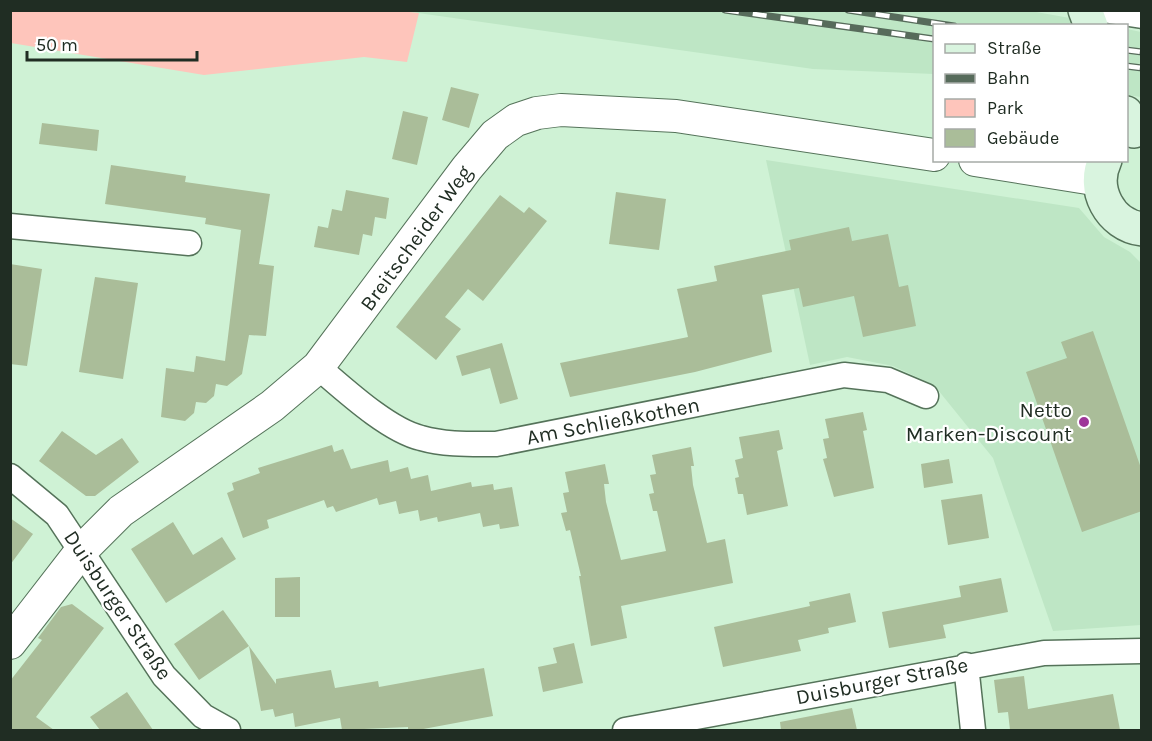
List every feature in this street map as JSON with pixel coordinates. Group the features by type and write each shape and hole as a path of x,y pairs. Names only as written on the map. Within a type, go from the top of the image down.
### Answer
{"main road":[{"path":"1102,170 1102,197 1110,211 1122,222 1142,229"}],"street":[{"path":"1103,10 1142,16"},
{"name":"Breitscheider Weg","path":"10,643 82,550 122,511 272,406 318,367 466,168 495,135 526,116 561,110 676,116 933,155"},
{"path":"1000,162 1102,170"},
{"path":"10,226 189,243"},
{"name":"Am Schließkothen","path":"318,367 371,412 400,428 419,438 461,444 496,444 844,375 888,380 926,396"},
{"name":"Duisburger Straße","path":"10,476 57,515 164,676 203,716 228,730"},
{"name":"Duisburger Straße","path":"625,730 966,665 1054,652 1142,651"},
{"path":"966,665 973,730"}],"shaded area":[{"path":"1025,10 1103,24 933,24 933,74 813,69 404,11"},
{"path":"1128,29 1141,32 1141,97 1128,95"},
{"path":"766,160 1079,208 1104,237 1130,252 1141,263 1141,625 1053,631 993,458 934,385 893,366 847,357 810,365"}],"green space":[{"path":"11,11 401,11 419,13 407,62 364,57 204,75 11,43"}],"building":[{"path":"451,87 479,94 469,128 442,120"},
{"path":"403,111 428,117 417,165 392,159"},
{"path":"42,123 99,130 97,151 39,144"},
{"path":"111,165 186,176 185,182 270,194 259,264 274,266 266,336 249,335 242,374 227,386 216,384 214,396 206,403 196,402 194,413 185,421 161,417 166,368 194,372 196,356 225,361 241,230 205,224 206,218 105,204"},
{"path":"346,190 389,198 386,219 375,217 372,236 363,234 359,255 314,247 318,226 328,228 332,209 342,211"},
{"path":"616,192 666,199 659,250 609,244"},
{"path":"500,195 524,213 529,207 547,221 483,301 468,289 445,317 461,329 436,360 396,327"},
{"path":"849,227 852,241 888,234 899,287 908,285 916,326 863,337 854,296 803,307 799,288 762,295 772,352 695,372 570,397 560,363 688,337 677,289 717,281 714,266 791,250 789,240"},
{"path":"10,264 42,269 27,366 10,364"},
{"path":"95,277 138,283 123,379 79,372"},
{"name":"Netto Marken-Discount","path":"1093,331 1142,471 1142,511 1082,532 1026,372 1067,358 1061,342"},
{"path":"502,343 518,399 500,404 490,368 462,376 456,356"},
{"path":"863,412 867,430 863,431 874,488 834,497 823,459 827,458 823,439 829,438 825,419"},
{"path":"779,430 783,449 777,451 788,506 747,515 743,494 738,494 735,478 739,477 735,460 743,458 739,437"},
{"path":"62,431 96,455 122,438 139,462 95,496 86,496 39,461"},
{"path":"332,445 334,452 343,449 351,469 388,460 390,472 408,467 411,479 428,475 431,491 471,482 472,487 493,484 494,490 512,487 519,526 500,529 499,524 483,527 480,513 438,522 437,517 420,521 418,510 399,514 396,501 379,505 377,498 336,512 333,506 327,508 324,500 267,520 269,528 243,538 227,493 234,490 232,483 260,473 258,468"},
{"path":"691,447 694,466 691,466 693,485 707,543 725,539 733,583 621,606 627,638 591,646 579,576 581,576 570,530 566,531 561,513 567,512 563,493 569,492 565,472 605,464 609,484 604,484 606,502 621,560 666,551 657,511 653,511 649,494 654,493 650,475 656,474 652,455"},
{"path":"949,459 953,483 924,488 921,464"},
{"path":"982,494 989,538 948,545 941,500"},
{"path":"10,518 33,534 10,565"},
{"path":"173,522 193,555 222,537 236,559 166,603 131,549"},
{"path":"300,577 300,617 275,617 275,578"},
{"path":"1001,578 1008,612 943,625 946,638 889,648 882,612 961,597 959,586"},
{"path":"850,593 856,622 828,628 829,633 798,640 801,651 723,667 714,627 810,606 809,602"},
{"path":"72,604 104,628 36,717 54,730 10,730 10,681 42,640 38,638 61,607"},
{"path":"223,610 249,646 199,680 174,644"},
{"path":"574,643 583,683 543,692 538,667 557,663 553,648"},
{"path":"249,646 276,684 276,679 331,670 335,688 378,681 379,687 484,668 493,716 418,730 408,730 408,727 342,730 340,718 295,727 293,713 275,717 273,709 261,711"},
{"path":"1024,676 1028,709 1113,694 1120,730 1010,730 1008,712 998,713 994,680"},
{"path":"127,692 153,730 100,730 90,717"},
{"path":"852,708 857,730 781,730 780,722"}],"railway":[{"path":"725,10 933,39"},
{"path":"848,10 941,24"},
{"path":"1128,50 1142,52"},
{"path":"1128,66 1142,68"}],"place":[{"name":"Netto Marken-Discount","path":"1084,422"}]}
